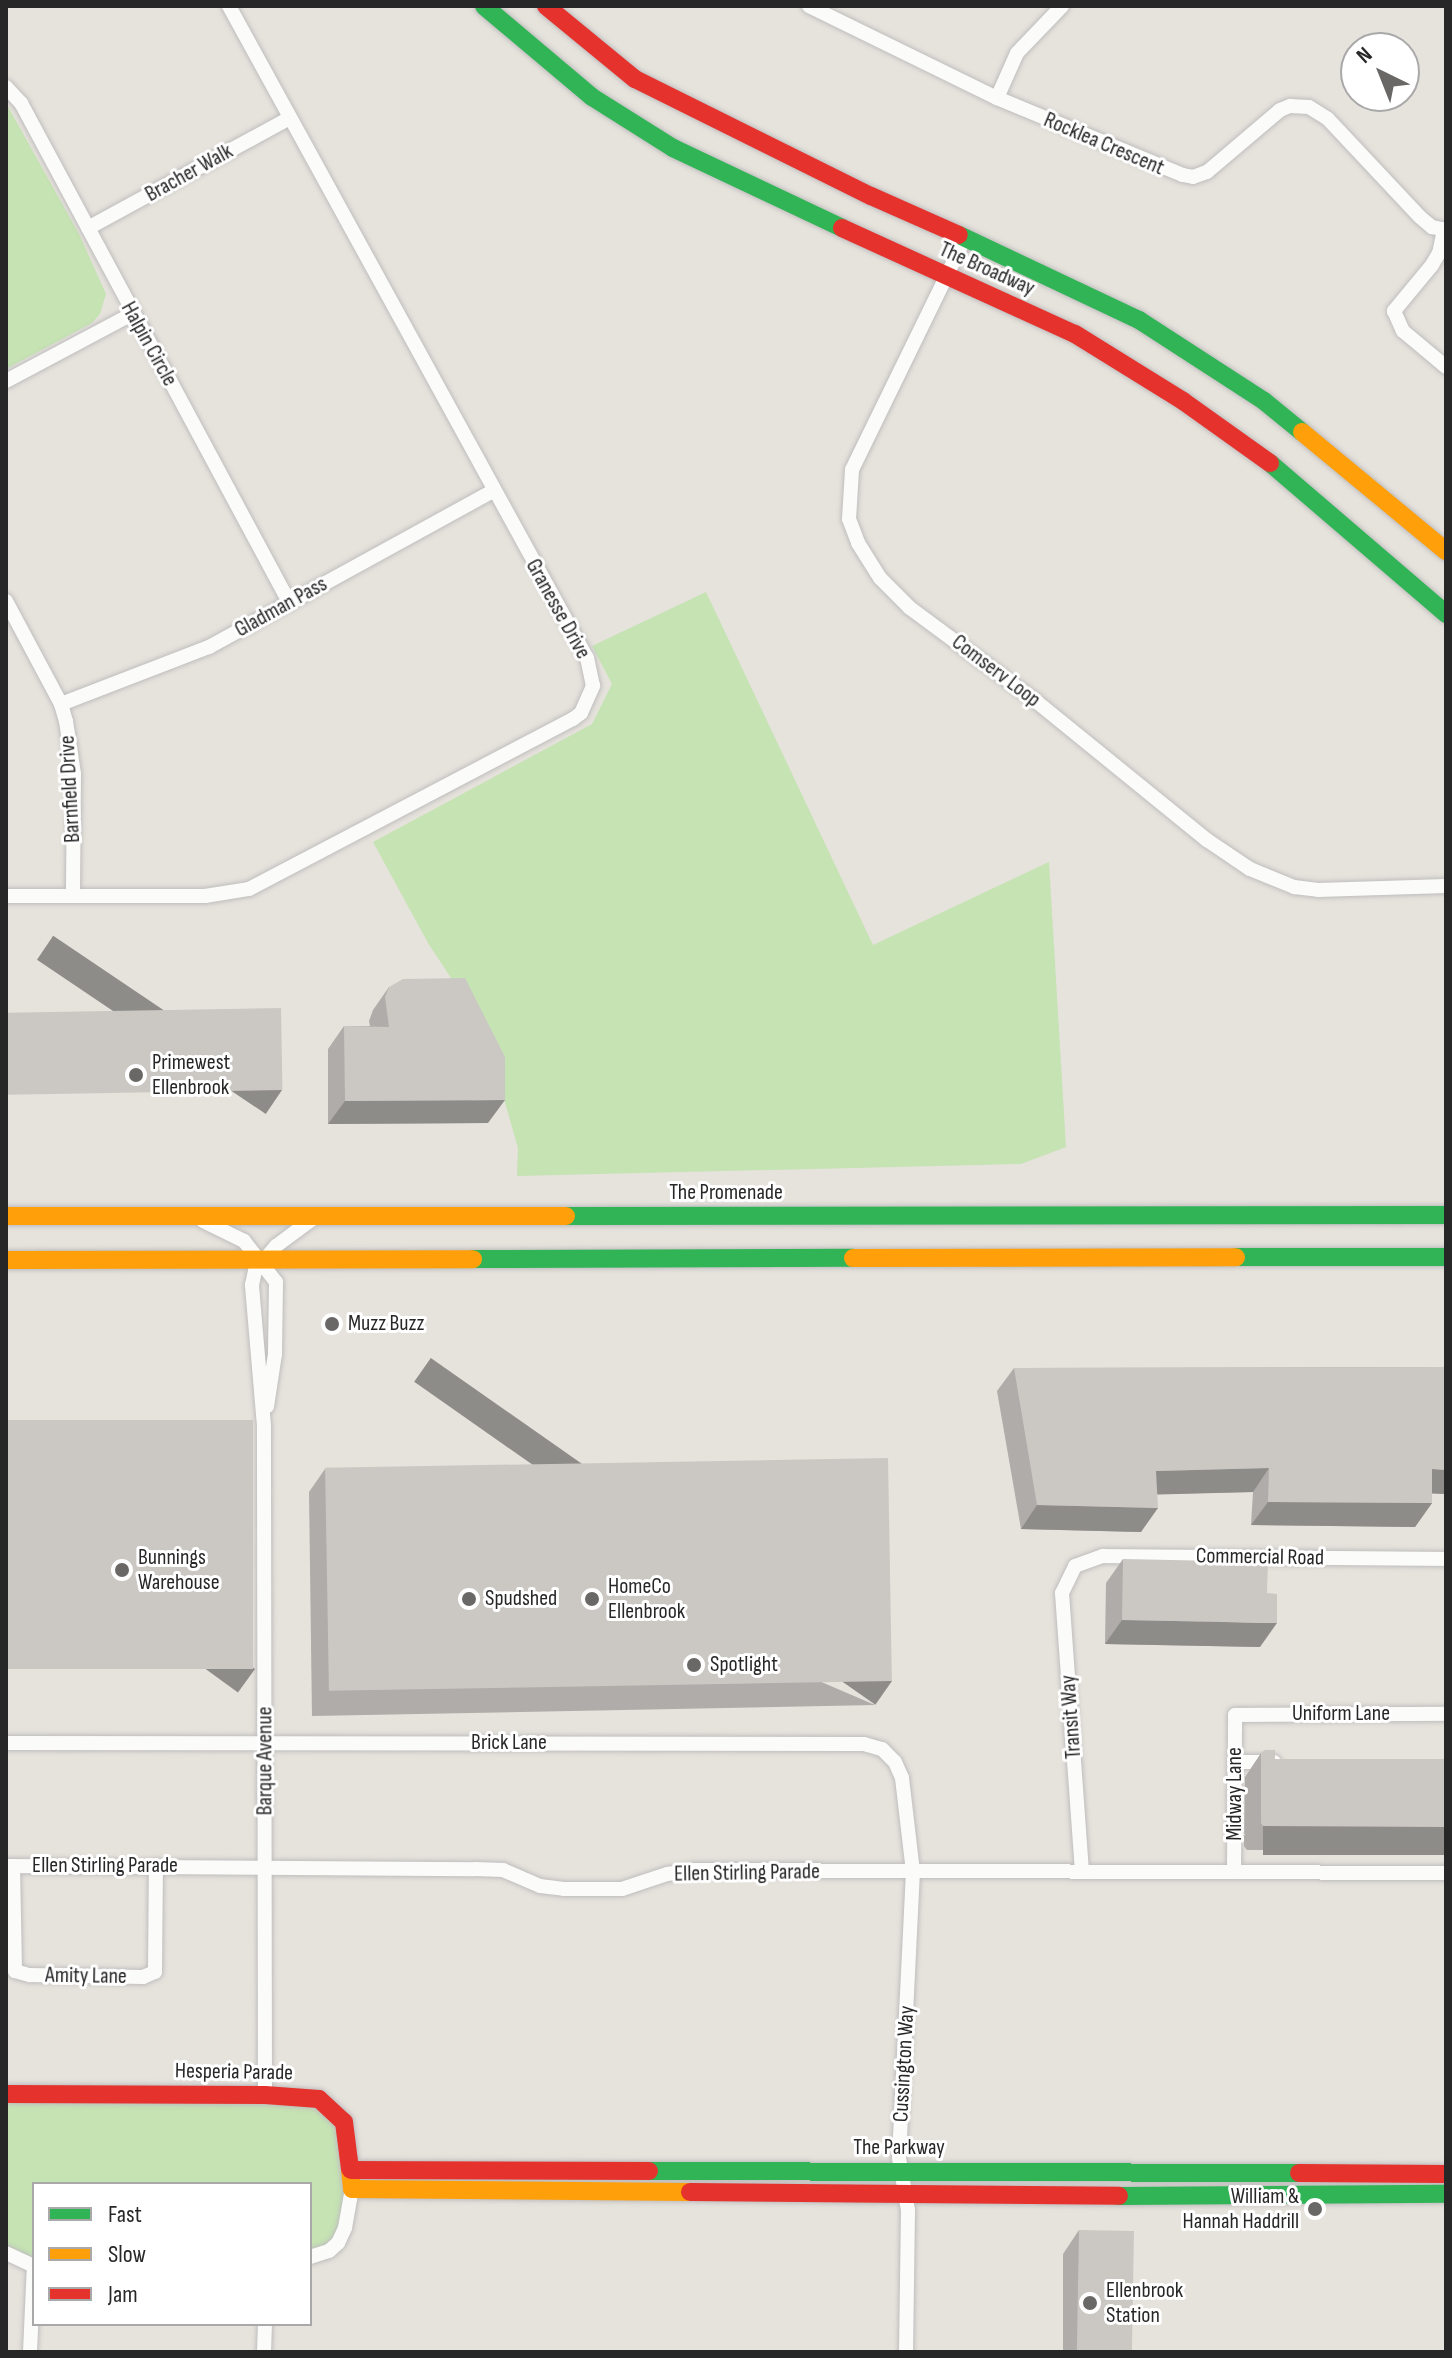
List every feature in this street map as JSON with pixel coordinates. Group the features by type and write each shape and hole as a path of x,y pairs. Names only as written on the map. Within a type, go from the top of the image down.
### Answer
{"main road":[{"name":"The Broadway","path":"484,6 592,97 673,148 944,277 1075,334 1216,423 1281,471 1446,614"},
{"path":"505,6 592,97"},
{"name":"The Broadway","path":"546,6 635,79 725,126 1066,283 1167,338 1264,401 1446,551"},
{"name":"The Promenade","path":"6,1216 1446,1215"},
{"path":"6,1260 1446,1257"},
{"name":"Hesperia Parade","path":"6,2094 265,2095 319,2099 333,2108 344,2122 352,2189"},
{"name":"The Parkway","path":"351,2170 1446,2174"},
{"name":"The Parkway","path":"352,2189 1446,2194"}],"street":[{"name":"Granesse Drive","path":"6,896 205,896 249,889 581,713 593,686 587,658 229,6"},
{"name":"Rocklea Crescent","path":"809,6 997,98 1156,167 1193,177 1207,172 1280,110 1290,106 1309,107 1328,119 1420,217 1445,230"},
{"path":"997,98 1017,53 1062,6"},
{"name":"Halpin Circle","path":"6,87 21,103 289,602"},
{"name":"Bracher Walk","path":"88,228 290,118"},
{"path":"1445,230 1432,265 1394,311 1403,331 1446,367"},
{"name":"Comserv Loop","path":"965,238 852,470 849,519 858,543 880,578 910,608 1037,702 1207,840 1250,869 1294,887 1318,890 1446,886"},
{"path":"6,381 132,314"},
{"name":"Gladman Pass","path":"61,704 185,658 493,491"},
{"name":"Barnfield Drive","path":"6,601 61,704 74,774 73,896"},
{"name":"Barque Avenue","path":"189,1216 244,1241 263,1260 279,1292 275,1354 264,1426"},
{"path":"263,1260 315,1217"},
{"name":"Barque Avenue","path":"263,1260 255,1271 252,1299 264,1426 265,2095"},
{"name":"Commercial Road","path":"1075,1566 1103,1556 1446,1559"},
{"name":"Transit Way","path":"1075,1566 1062,1593 1082,1872"},
{"name":"Uniform Lane","path":"1235,1715 1446,1714"},
{"name":"Midway Lane","path":"1234,1872 1235,1715"},
{"name":"Brick Lane","path":"6,1743 874,1746 889,1755 902,1778 913,1871"},
{"path":"1235,1762 1295,1762"},
{"name":"Ellen Stirling Parade","path":"9,1866 503,1870 540,1886 564,1889 622,1889 667,1874 695,1870 1446,1873"},
{"name":"Amity Lane","path":"9,1866 15,1971 29,1975 143,1977 155,1972 156,1866"},
{"name":"Cussington Way","path":"906,2352 905,2193 901,2172 913,1871"},
{"name":"Hesperia Parade","path":"312,2256 329,2251 338,2243 347,2220 352,2189"},
{"path":"6,2253 32,2265"},
{"path":"30,2352 32,2294"},
{"path":"264,2352 265,2326"}],"green space":[{"path":"6,103 79,234 106,294 100,314 92,323 6,369"},
{"path":"706,592 873,945 1049,862 1066,1147 1021,1164 517,1176 518,1148 504,1099 502,1056 428,943 373,842 592,724 612,684 592,646"},
{"path":"6,2094 319,2099 350,2153 338,2243 312,2256 312,2182 32,2182 32,2264 6,2253"}],"building":[{"path":"465,978 505,1057 505,1100 345,1101 344,1026 389,1027 385,997 389,987 403,979"},
{"name":"Primewest Ellenbrook","path":"281,1008 282,1090 7,1095 6,1013"},
{"path":"1446,1367 1446,1470 1432,1469 1432,1503 1268,1502 1269,1468 1156,1471 1158,1508 1037,1505 1014,1368"},
{"name":"Bunnings Warehouse","path":"6,1420 253,1420 253,1669 6,1669"},
{"name":"HomeCo Ellenbrook","path":"888,1458 892,1681 329,1691 325,1468"},
{"path":"1123,1559 1268,1562 1267,1593 1277,1594 1277,1623 1122,1620"},
{"path":"1275,1750 1275,1759 1446,1759 1446,1827 1263,1826 1261,1753"},
{"path":"1079,2230 1134,2231 1132,2352 1077,2352"}],"traffic: fast":[{"path":"484,6 592,97 673,148 842,228"},
{"path":"959,235 1139,320 1264,401 1302,432"},
{"path":"1270,463 1446,614"},
{"path":"566,1216 1446,1215"},
{"path":"1236,1257 1446,1257"},
{"path":"473,1259 853,1258"},
{"path":"649,2171 1299,2173"},
{"path":"1119,2196 1446,2194"}],"traffic: slow":[{"path":"1302,432 1446,551"},
{"path":"6,1216 566,1216"},
{"path":"853,1258 1236,1257"},
{"path":"6,1260 473,1259"},
{"path":"350,2169 352,2189 690,2192"}],"traffic: jam":[{"path":"546,6 635,79 871,196 959,235"},
{"path":"842,228 1075,334 1183,401 1270,463"},
{"path":"6,2094 265,2095 319,2099 344,2122 350,2169"},
{"path":"351,2170 649,2171"},
{"path":"1299,2173 1446,2174"},
{"path":"690,2192 1119,2196"}],"place":[{"name":"Primewest Ellenbrook","path":"136,1075"},
{"name":"Muzz Buzz","path":"332,1324"},
{"name":"Bunnings Warehouse","path":"122,1570"},
{"name":"Spudshed","path":"469,1599"},
{"name":"HomeCo Ellenbrook","path":"592,1599"},
{"name":"Spotlight","path":"694,1665"},
{"name":"William & Hannah Haddrill","path":"1315,2209"},
{"name":"Ellenbrook Station","path":"1090,2303"}]}
